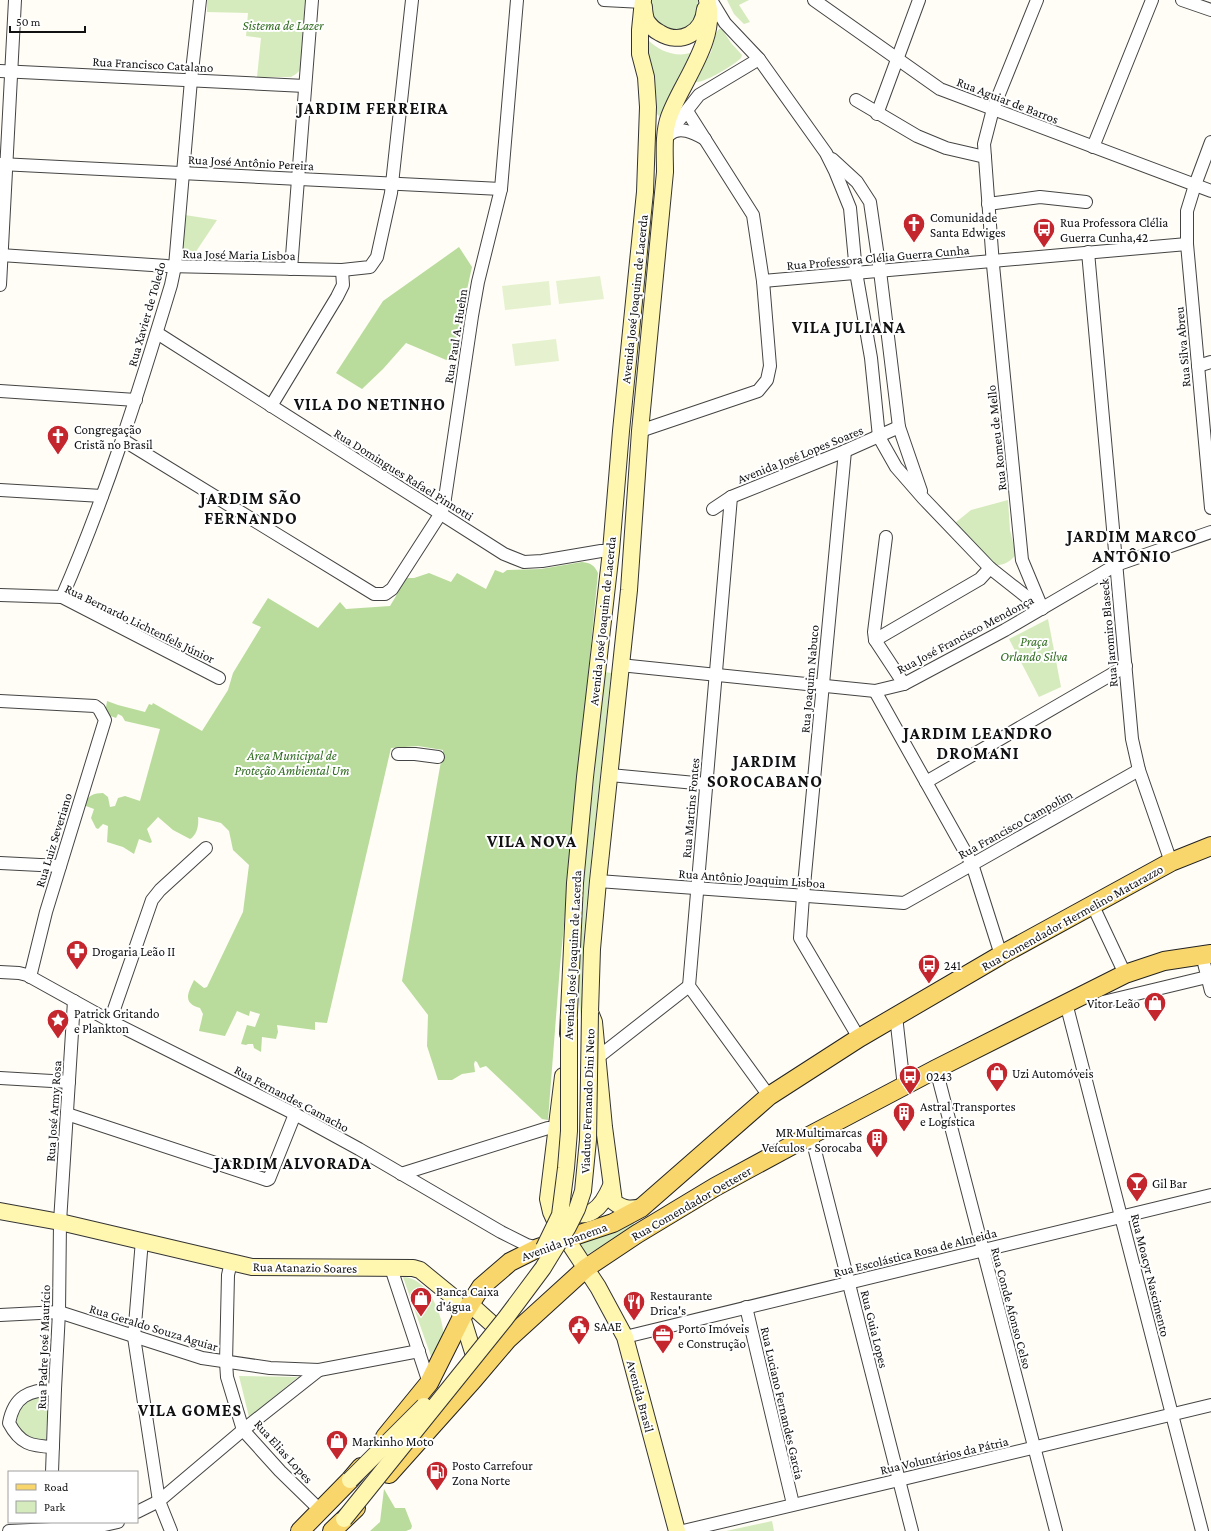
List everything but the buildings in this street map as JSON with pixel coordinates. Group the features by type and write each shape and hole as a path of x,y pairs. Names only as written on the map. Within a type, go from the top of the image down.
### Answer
{"main road":[{"path":"643,1 646,19 650,26 663,35 670,38 679,39 691,34 701,23 704,16 704,0"},
{"name":"Avenida José Joaquim de Lacerda","path":"645,1206 629,1209 614,1202 611,1186 594,1022 590,1012 592,949 631,569 640,431 665,172 666,138 669,118 690,75 707,33 709,19 707,0"},
{"name":"Avenida José Joaquim de Lacerda","path":"586,1268 551,1212 548,1199 558,1128 570,1019 576,876 584,777 611,551 621,431 645,192 648,108 646,77 640,54 640,30 643,1"},
{"name":"Rua Comendador Hermelino Matarazzo","path":"645,1206 769,1096 859,1038 1001,955 1171,862 1211,846"},
{"name":"Rua Comendador Oetterer","path":"586,1268 672,1212 811,1135 936,1069 1125,974 1164,961 1206,955"},
{"name":"Viaduto Fernando Dini Neto","path":"338,1525 505,1319 543,1268 577,1209 583,1191 588,1140 590,1012"},
{"name":"Viaduto Fernando Dini Neto","path":"350,1480 431,1398 476,1345 517,1293 551,1236 560,1215 566,1168 569,1131 570,1019"},
{"path":"552,1174 555,1202 564,1210 573,1214 587,1215 593,1212 604,1200 611,1186"},
{"name":"Avenida Ipanema","path":"300,1531 350,1480 429,1383 466,1310 481,1287 491,1277 510,1262 538,1248 612,1223 645,1206"},
{"name":"Rua Atanazio Soares","path":"0,1211 60,1222 142,1240 252,1267 413,1268 420,1270 454,1297 466,1310 502,1332 516,1332"},
{"path":"338,1525 385,1479 516,1332 586,1268"},
{"name":"Avenida Brasil","path":"586,1268 625,1337 677,1531"},
{"path":"568,1283 585,1282 598,1287"},
{"name":"Rua Atanazio Soares","path":"466,1310 480,1374"}],"street":[{"path":"0,285 6,71 15,0"},
{"name":"Rua Xavier de Toledo","path":"62,597 79,559 123,440 157,332 175,266 191,80 200,0"},
{"path":"291,269 312,0"},
{"path":"392,183 412,0"},
{"name":"Rua Paul A. Huehn","path":"123,440 374,594 385,594 392,589 441,513 444,505 478,282 501,189 517,0"},
{"path":"604,0 643,1"},
{"path":"711,0 725,23 759,59 826,153 850,208 856,272 871,358 879,437 896,467 923,498 990,568 1042,608"},
{"name":"Rua Aguiar de Barros","path":"814,0 940,89 1211,191"},
{"path":"877,114 919,0"},
{"name":"Rua Romeu de Mello","path":"1037,0 993,110 984,144 993,261 1022,560 1042,608"},
{"path":"1094,147 1152,0"},
{"path":"1182,0 1211,10"},
{"path":"666,138 699,95 759,59"},
{"name":"Rua Francisco Catalano","path":"6,71 305,86"},
{"path":"856,100 877,114 917,136 946,148 985,157"},
{"path":"640,431 758,391 767,380 770,366 763,281 753,215 687,111"},
{"path":"666,138 672,132 683,130 694,133 704,139"},
{"name":"Rua Silva Abreu","path":"1211,142 1187,211 1187,244 1198,366 1210,473 1211,508"},
{"path":"826,153 857,182 870,202 899,427 923,498"},
{"name":"Rua José Antônio Pereira","path":"3,164 501,189"},
{"name":"Rua José Maria Lisboa","path":"1,255 175,266 342,270 370,267 377,257 392,183"},
{"path":"988,204 1040,198 1086,202"},
{"name":"Rua Professora Clélia Guerra Cunha","path":"763,281 1187,244"},
{"name":"Rua Jaromiro Blaseck","path":"1088,252 1132,739 1139,770 1171,862"},
{"path":"272,406 337,297 343,285 342,270"},
{"name":"Rua Domingues Rafael Pinnotti","path":"157,332 504,554 524,562 542,562 601,550 611,551"},
{"path":"1198,366 1211,362"},
{"path":"0,391 136,400"},
{"name":"Avenida José Lopes Soares","path":"712,509 731,497 879,437 899,427"},
{"name":"Rua Joaquim Nabuco","path":"845,451 802,896 800,938 859,1038"},
{"path":"0,490 102,496"},
{"name":"Rua Martins Fontes","path":"689,986 731,497"},
{"name":"Rua José Francisco Mendonça","path":"620,665 875,690 904,684 1042,608 1116,565 1211,532"},
{"path":"886,537 874,632 875,640 904,684"},
{"path":"875,640 980,579 990,568"},
{"name":"Rua Bernardo Lichtenfels Júnior","path":"0,594 62,597 220,678"},
{"path":"926,782 1126,666"},
{"path":"875,690 972,864 1001,955"},
{"name":"Rua Luiz Severiano","path":"0,701 95,706 102,713 105,720 46,912 30,977"},
{"path":"398,754 415,754 438,757"},
{"name":"Rua Francisco Campolim","path":"904,903 1139,770"},
{"path":"610,776 706,784"},
{"path":"110,1021 152,900 160,890 206,848"},
{"path":"0,863 60,866"},
{"name":"Rua Antônio Joaquim Lisboa","path":"598,881 904,903"},
{"path":"1093,906 1125,974"},
{"path":"1206,955 1207,977 1211,991"},
{"name":"Rua Fernandes Camacho","path":"0,972 19,973 30,977 110,1021 295,1114 359,1149 501,1232 527,1245 538,1248"},
{"path":"1103,1002 1207,977"},
{"path":"597,1058 689,986 769,1096"},
{"name":"Rua José Army Rosa","path":"60,1222 74,1001"},
{"name":"Rua Moacyr Nascimento","path":"1066,1004 1202,1531"},
{"path":"896,1016 904,1086"},
{"name":"Rua Conde Afonso Celso","path":"936,1069 1056,1531"},
{"path":"0,1078 69,1082"},
{"path":"67,1114 267,1180 269,1179 295,1114"},
{"path":"401,1174 548,1128 558,1128"},
{"name":"Rua Guia Lopes","path":"811,1135 912,1531"},
{"name":"Rua Escolástica Rosa de Almeida","path":"625,1337 1211,1195"},
{"name":"Rua Padre José Maurício","path":"52,1471 59,1312 60,1222"},
{"path":"142,1240 134,1337 159,1501 171,1531"},
{"name":"Rua Elias Lopes","path":"231,1262 228,1275 227,1377 243,1430 321,1511"},
{"path":"391,1268 429,1383"},
{"name":"Rua Luciano Fernandes Garcia","path":"746,1307 793,1504"},
{"name":"Rua Geraldo Souza Aguiar","path":"0,1315 59,1312 202,1358 270,1368 319,1370 419,1351"},
{"path":"138,1512 159,1501 243,1430 319,1370"},
{"path":"53,1447 29,1444 19,1438 4,1423 16,1402 21,1398 37,1390 55,1388"},
{"name":"Rua Voluntários da Pátria","path":"683,1531 1034,1448 1211,1404"},
{"path":"9,1531 95,1527 113,1523"}],"green space":[{"name":"Sistema de Lazer","path":"207,0 305,0 300,70 291,77 257,77 261,38 246,36 248,13 207,12"},
{"path":"651,0 698,0 696,17 692,24 685,30 676,31 666,29 653,20 651,16"},
{"path":"727,0 749,0 739,5 750,22 744,24 734,14"},
{"path":"719,29 722,29 731,43 742,55 741,58 706,80 696,82 695,80 711,52 716,33"},
{"path":"648,40 658,48 670,53 683,54 695,51 664,119 657,114 656,93"},
{"path":"185,215 217,220 193,256 186,256 182,248"},
{"path":"459,247 472,267 451,362 406,343 383,369 362,389 336,373 383,301"},
{"path":"600,276 604,299 559,304 556,281"},
{"path":"549,281 551,305 505,310 502,286"},
{"path":"556,339 559,361 515,366 512,344"},
{"path":"1008,500 1010,530 1016,555 1005,564 991,564 955,523 971,510"},
{"name":"Área Municipal de Proteção Ambiental Um","path":"582,562 592,565 598,573 560,966 548,1120 542,1119 486,1066 480,1068 475,1061 475,1072 462,1074 452,1080 438,1080 427,1046 428,1015 402,981 443,750 418,746 391,748 327,1023 315,1022 315,1030 277,1025 278,1032 276,1039 262,1037 261,1052 254,1048 253,1044 241,1044 247,1025 255,1027 260,1014 250,1011 249,1016 237,1011 225,1036 199,1031 203,1014 200,1008 194,1006 189,1000 188,997 190,989 194,980 204,988 207,987 243,912 249,865 233,850 229,831 221,823 198,817 197,830 190,839 173,830 158,817 147,829 152,842 150,843 139,839 134,854 123,847 107,842 108,826 103,824 98,829 96,828 91,818 94,809 86,806 87,800 93,794 103,793 108,797 110,807 115,806 118,798 125,796 140,801 160,729 125,721 122,716 118,714 116,718 105,714 107,701 145,712 149,704 152,705 153,703 202,731 228,690 233,673 261,627 252,623 268,598 318,628 340,602 346,609 390,606 396,596 402,578 414,578 429,573 451,582 457,573 486,589 495,570 503,573 507,570 541,569"},
{"name":"Praça Orlando Silva","path":"1048,619 1061,687 1039,697 1009,639"},
{"path":"605,672 611,673 586,910 582,966 582,1024 579,1002 580,909"},
{"path":"634,1222 634,1228 586,1255 577,1244"},
{"path":"403,1277 411,1278 419,1282 436,1304 442,1322 443,1334 440,1347 433,1362"},
{"path":"239,1376 298,1377 249,1417"},
{"path":"48,1392 46,1444 30,1442 15,1429 14,1412 18,1404"},
{"path":"384,1489 395,1508 405,1508 412,1526 411,1529 406,1531 370,1531 380,1522"},
{"path":"772,1521 774,1531 726,1531"}],"place":[{"name":"Comunidade Santa Edwiges","path":"914,244"},
{"name":"Rua Professora Clélia Guerra Cunha,42","path":"1044,248"},
{"name":"Congregação Cristã no Brasil","path":"58,456"},
{"name":"Drogaria Leão II","path":"77,970"},
{"name":"241","path":"929,984"},
{"name":"Vitor Leão","path":"1155,1022"},
{"name":"Patrick Gritando e Plankton","path":"58,1040"},
{"name":"Uzi Automóveis","path":"997,1092"},
{"name":"0243","path":"910,1096"},
{"name":"Astral Transportes e Logística","path":"904,1132"},
{"name":"MR Multimarcas Veículos - Sorocaba","path":"877,1158"},
{"name":"Gil Bar","path":"1137,1202"},
{"name":"Banca Caixa d'água","path":"421,1318"},
{"name":"Restaurante Drica's","path":"634,1322"},
{"name":"SAAE","path":"579,1346"},
{"name":"Porto Imóveis e Construção","path":"663,1354"},
{"name":"Markinho Moto","path":"337,1460"},
{"name":"Posto Carrefour Zona Norte","path":"437,1492"}],"district":[{"name":"JARDIM FERREIRA","path":"373,108"},
{"name":"VILA JULIANA","path":"849,327"},
{"name":"VILA DO NETINHO","path":"370,404"},
{"name":"JARDIM SÃO FERNANDO","path":"251,508"},
{"name":"JARDIM MARCO ANTÔNIO","path":"1132,546"},
{"name":"JARDIM LEANDRO DROMANI","path":"978,743"},
{"name":"JARDIM SOROCABANO","path":"765,771"},
{"name":"VILA NOVA","path":"532,841"},
{"name":"JARDIM ALVORADA","path":"293,1163"},
{"name":"VILA GOMES","path":"190,1410"}]}
